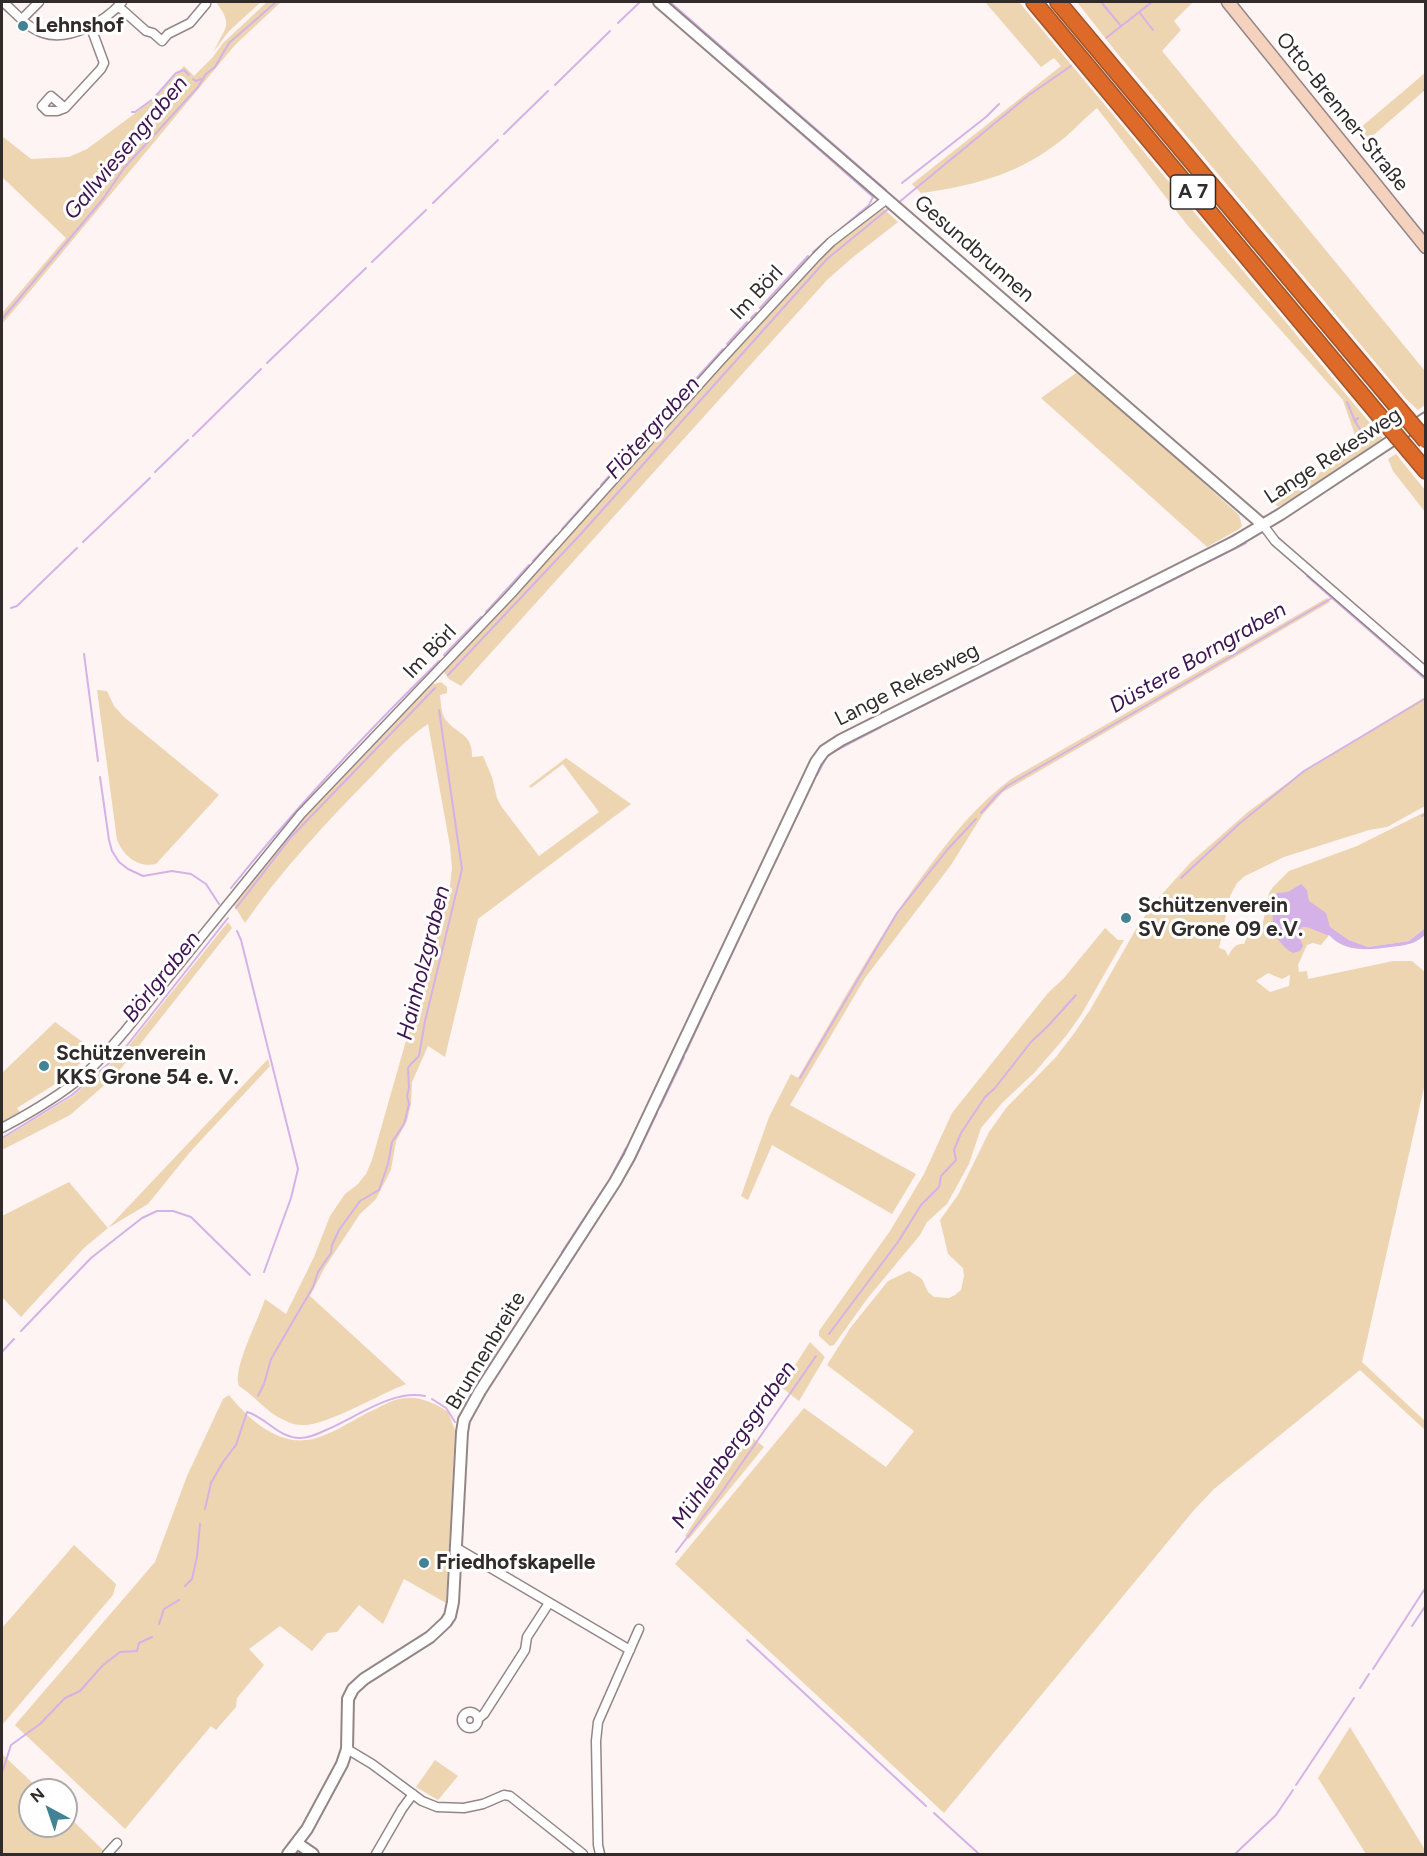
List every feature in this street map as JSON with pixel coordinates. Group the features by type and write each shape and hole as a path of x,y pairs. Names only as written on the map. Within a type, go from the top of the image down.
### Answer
{"highway":[{"name":"A 7","path":"1034,2 1425,471"},
{"name":"A 7","path":"1058,2 1425,441"}],"main road":[{"name":"Otto-Brenner-Straße","path":"1228,2 1425,247"}],"street":[{"path":"22,20 39,2"},
{"name":"Gesundbrunnen","path":"659,2 1263,525"},
{"path":"3,4 38,31 53,35 64,34 90,25 120,4 147,31 162,41 168,34 190,23 206,4"},
{"path":"65,108 104,63 90,25"},
{"name":"Im Börl","path":"2,1128 72,1085 99,1061 301,813 510,595 816,256 887,199"},
{"name":"Lange Rekesweg","path":"615,1182 629,1157 816,762 824,751 832,744 1234,542 1425,418"},
{"path":"1263,525 1275,541 1425,672"},
{"name":"Brunnenbreite","path":"288,1854 297,1843 339,1772 346,1749 348,1706 353,1689 373,1673 430,1637 450,1616 453,1602 464,1419 615,1182"},
{"path":"455,1547 630,1650"},
{"path":"478,1719 484,1714 525,1650 527,1637 549,1603"},
{"path":"600,1854 596,1762 598,1722 639,1629"},
{"path":"346,1749 429,1805 454,1809 473,1807 507,1795 583,1854"},
{"path":"376,1854 413,1794"},
{"path":"107,1854 117,1843"},
{"path":"297,1843 313,1854"}],"shaded area":[{"path":"216,2 261,2 229,31 214,51 226,26 225,16"},
{"path":"267,2 281,2 235,45 2,324 2,313 66,238 2,177 2,136 31,159 69,157 87,149 153,100 184,66 194,76 223,43"},
{"path":"985,2 1019,2 1384,440 1278,507 1274,502 1285,498 1353,447 1356,437 1343,400 1188,226 1097,108 1055,145 1024,165 1008,172 974,183 921,193 912,184 1061,66 1054,58 1041,67"},
{"path":"1077,2 1193,2 1174,21 1181,30 1162,51 1425,371 1425,405 1418,410 1406,399"},
{"path":"1425,73 1425,90 1369,139 1360,128"},
{"path":"883,208 898,222 827,280 461,686 449,679 444,672 445,667 796,282 834,245"},
{"path":"1076,373 1085,376 1239,515 1242,526 1207,547 1041,398"},
{"path":"1396,454 1425,490 1425,512 1393,471 1388,459"},
{"path":"1327,598 1330,602 1003,792 983,814 951,865 865,978 790,1105 916,1174 892,1214 772,1145 748,1200 741,1196 769,1117 791,1074 798,1078 862,968 913,888 978,808 1011,779"},
{"path":"441,682 447,687 447,693 440,695 445,719 470,743 472,757 483,756 501,806 539,856 599,812 563,764 531,788 529,786 566,758 631,804 478,919 445,1057 428,1046 412,1082 411,1104 407,1121 396,1141 391,1170 376,1199 360,1214 325,1267 310,1296 406,1384 324,1421 295,1424 272,1413 239,1386 239,1368 265,1299 286,1314 314,1257 330,1216 345,1194 366,1174 372,1160 450,886 452,868 450,846 428,724 395,752 317,833 272,886 245,923 232,902 265,858 427,686"},
{"path":"97,690 107,691 114,706 124,717 219,795 156,864 143,864 132,860 117,840"},
{"path":"1425,697 1425,806 1387,827 1369,830 1284,857 1245,876 1237,883 1230,896 1219,948 1225,950 1228,956 1236,946 1244,944 1251,928 1261,932 1269,893 1289,871 1357,846 1425,812 1425,928 1409,941 1368,947 1349,940 1331,928 1331,933 1321,945 1313,943 1307,945 1298,965 1299,972 1307,971 1308,979 1393,961 1412,961 1425,972 1425,1083 1362,1362 1425,1421 1425,1430 1360,1370 1214,1489 1194,1510 944,1813 675,1564 804,1408 886,1467 914,1431 827,1365 851,1327 888,1281 909,1271 922,1279 928,1292 934,1297 949,1298 961,1290 963,1268 948,1254 940,1220 958,1195 989,1132 1007,1107 1056,1057 1075,1032 1153,904 1191,862 1249,811 1304,771","holes":["1268,973 1282,979 1290,975 1289,986 1270,992 1256,981"]},
{"path":"1301,884 1307,890 1309,901 1326,913 1330,927 1349,940 1368,947 1409,941 1425,928 1425,935 1405,945 1358,949 1342,945 1329,935 1302,927 1298,934 1303,946 1300,951 1293,953 1283,946 1276,936 1273,927 1273,908 1277,893 1288,892"},
{"path":"228,922 232,928 115,1076 70,1115 2,1150 2,1139 73,1096 122,1054"},
{"path":"1105,928 1118,940 1124,940 1081,1015 1035,1072 1002,1103 981,1128 969,1164 947,1204 927,1222 920,1235 867,1299 834,1345 830,1346 819,1336 819,1331 890,1231 924,1174 952,1113 1048,993 1064,978"},
{"name":"Schützenverein KKS Grone 54 e. V.","path":"55,1022 95,1051 57,1083 17,1108 21,1114 2,1124 2,1073"},
{"path":"268,1059 270,1066 190,1152 148,1204 108,1228"},
{"path":"69,1182 108,1228 84,1248 21,1317 2,1297 2,1216"},
{"path":"810,1342 825,1357 799,1401 781,1387"},
{"path":"229,1395 255,1422 277,1435 300,1440 313,1439 327,1434 400,1399 422,1399 448,1412 455,1430 446,1603 404,1579 383,1624 359,1605 337,1632 327,1633 312,1651 280,1626 249,1649 264,1665 237,1698 236,1707 216,1730 211,1726 125,1829 78,1785 78,1778 71,1778 15,1725 155,1562 187,1476 223,1399"},
{"path":"750,1436 764,1447 689,1539 685,1536"},
{"path":"74,1545 116,1584 113,1595 2,1725 2,1628"},
{"path":"1350,1727 1425,1850 1425,1854 1366,1854 1318,1778"},
{"path":"2,1754 27,1778 18,1778 18,1838 78,1838 78,1826 104,1851 101,1854 2,1854"},
{"path":"435,1760 458,1776 438,1800 416,1787"}],"waterway":[{"name":"Gallwiesengraben","path":"2,319 103,199 124,168 198,87 206,74 215,67 229,43 276,2"},
{"path":"618,23 640,2"},
{"path":"670,2 886,190"},
{"path":"1099,2 1121,26"},
{"name":"Flötergraben","path":"1106,38 1152,2"},
{"path":"1139,12 1153,30"},
{"path":"555,85 610,31"},
{"path":"721,63 873,197 869,205 813,252"},
{"name":"Flötergraben","path":"898,203 1029,95 1071,66"},
{"path":"132,112 153,99 176,73 184,70 189,75"},
{"path":"193,79 196,81 201,79"},
{"path":"504,134 548,91"},
{"path":"902,183 986,117 999,104"},
{"path":"433,203 498,140"},
{"name":"Flötergraben","path":"448,675 579,536 827,259 888,209"},
{"path":"372,262 426,210"},
{"path":"760,308 808,256"},
{"path":"267,363 366,268"},
{"path":"751,318 756,313"},
{"path":"727,344 747,322"},
{"path":"693,382 723,349"},
{"path":"193,436 261,369"},
{"path":"663,416 690,386"},
{"path":"1347,402 1355,421"},
{"path":"1358,418 1355,421 1364,436"},
{"path":"634,448 659,421"},
{"path":"155,472 188,440"},
{"path":"601,485 628,455"},
{"path":"83,542 150,478"},
{"path":"562,529 598,489"},
{"path":"1224,541 1235,534"},
{"path":"533,561 556,536"},
{"path":"1200,566 1246,543"},
{"path":"11,608 17,606 77,548"},
{"path":"486,612 529,565"},
{"path":"1159,587 1194,569"},
{"path":"1307,576 1332,598"},
{"path":"1116,608 1153,590"},
{"name":"Düstere Borngraben","path":"981,813 1007,786 1332,598 1424,678"},
{"path":"1026,654 1111,611"},
{"path":"444,655 481,617"},
{"path":"84,654 98,761"},
{"path":"890,722 1016,659"},
{"path":"231,888 332,772 439,661"},
{"name":"Börlgraben","path":"236,908 291,837 435,688"},
{"name":"Mühlenbergsgraben","path":"1181,878 1239,824 1304,771 1426,698"},
{"name":"Hainholzgraben","path":"258,1396 271,1359 313,1287 318,1272 331,1253 339,1230 360,1201 379,1190 388,1164 392,1142 404,1124 409,1104 408,1068 419,1056 425,1021 462,869 439,710"},
{"path":"817,775 831,753 881,727"},
{"path":"100,777 109,840 112,851 119,862 143,876 172,871 191,874 206,884 219,904"},
{"path":"775,862 814,780"},
{"path":"1422,816 1426,814"},
{"name":"Düstere Borngraben","path":"800,1078 897,913 947,850 976,819"},
{"path":"714,992 771,870"},
{"name":"Börlgraben","path":"2,1138 72,1095 121,1053 228,918"},
{"path":"237,931 298,1169 291,1198 264,1272"},
{"name":"Mühlenbergsgraben","path":"829,1334 898,1242 921,1205 939,1187 941,1176 956,1160 954,1150 961,1133 985,1097 995,1088 1031,1042 1076,995"},
{"path":"686,1052 711,998"},
{"path":"660,1107 684,1057"},
{"path":"584,1241 634,1161 657,1113"},
{"path":"614,1171 626,1148"},
{"path":"562,1252 606,1185"},
{"path":"21,1331 91,1258 142,1218 157,1211 173,1211 191,1217 250,1275"},
{"path":"537,1314 580,1247"},
{"path":"480,1402 533,1319"},
{"path":"2,1352 14,1339"},
{"name":"Mühlenbergsgraben","path":"676,1552 719,1496 816,1356"},
{"path":"205,1509 211,1483 236,1445 247,1412 285,1435 303,1438 320,1433 387,1401 413,1395 425,1396"},
{"path":"432,1399 446,1408 455,1422"},
{"name":"Hainholzgraben","path":"185,1586 192,1579 200,1524"},
{"path":"1373,1669 1426,1587"},
{"name":"Hainholzgraben","path":"159,1624 164,1609 179,1600"},
{"path":"1412,1626 1426,1605"},
{"name":"Hainholzgraben","path":"2,1773 11,1745 40,1724 65,1698 80,1691 103,1665 120,1652 137,1651 139,1643 152,1637"},
{"path":"747,1640 926,1806"},
{"path":"1360,1688 1369,1674"},
{"path":"1296,1785 1354,1698"},
{"path":"1235,1854 1276,1815 1293,1790"},
{"path":"934,1813 979,1854"}],"place":[{"name":"Lehnshof","path":"23,26"},
{"name":"Schützenverein SV Grone 09 e.V.","path":"1126,918"},
{"name":"Schützenverein KKS Grone 54 e. V.","path":"44,1066"},
{"name":"Friedhofskapelle","path":"424,1563"}]}
